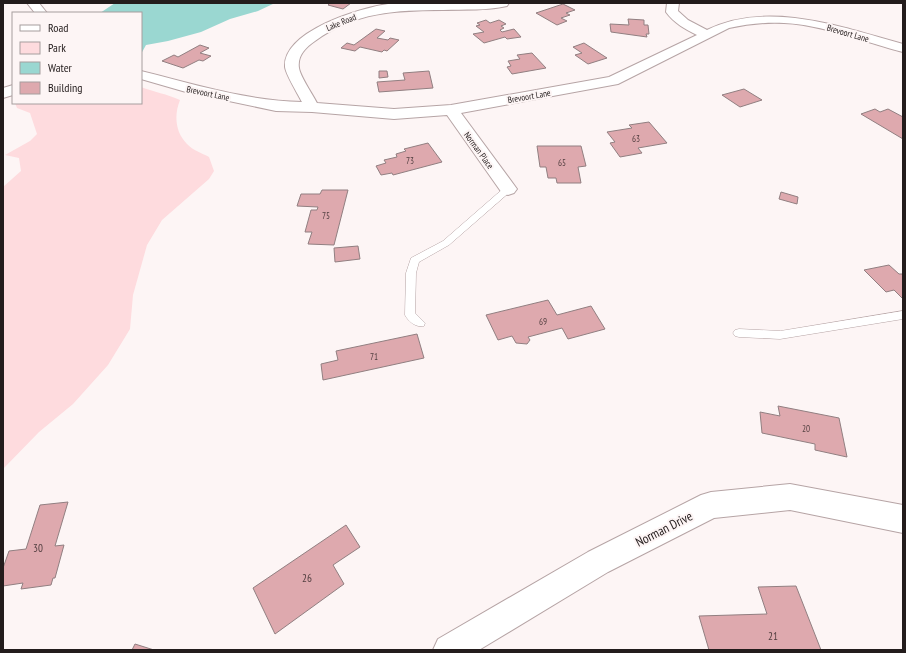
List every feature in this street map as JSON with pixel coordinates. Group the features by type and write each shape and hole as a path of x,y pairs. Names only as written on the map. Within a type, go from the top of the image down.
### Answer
{"street":[{"path":"33,3 40,12"},
{"name":"Lake Road","path":"312,107 292,68 293,55 305,42 322,30 355,16 388,8 444,6 479,7 503,3"},
{"path":"673,3 672,12 684,24 707,35"},
{"name":"Brevoort Lane","path":"142,75 186,88 276,106 312,107 394,114 451,110 613,82 725,25 754,20 785,19 819,25 903,48"},
{"path":"3,94 12,90"},
{"name":"Norman Place","path":"451,110 508,189"},
{"name":"Norman Drive","path":"449,650 598,562 711,505 790,497 903,519"}],"lane":[{"path":"420,323 410,315 411,273 416,260 446,243 508,189"},
{"path":"739,333 780,335 903,316"}],"green space":[{"path":"142,87 170,96 180,100 176,117 180,134 194,150 209,157 214,171 209,179 162,220 147,245 133,295 130,329 108,365 73,404 39,432 3,469 3,187 21,171 19,158 5,155 30,141 37,134 30,113 17,108 15,104 142,104"}],"water":[{"path":"115,3 275,3 258,11 230,19 201,32 146,45 142,52 142,12 102,12"}],"building":[{"path":"330,3 351,3 343,9 328,5"},
{"path":"563,4 575,10 566,13 570,15 561,18 567,21 557,25 536,13"},
{"path":"628,19 644,20 644,25 648,25 649,34 646,34 647,37 611,32 610,24 629,25"},
{"path":"486,20 490,23 499,20 506,24 501,26 504,28 500,30 502,32 514,29 521,37 507,39 505,37 484,43 473,34 484,32 476,26 480,25 477,23"},
{"path":"376,29 385,31 377,38 399,40 387,51 384,50 382,52 360,47 355,51 341,48 347,43 354,45"},
{"path":"584,43 607,58 588,64 575,55 582,53 573,47"},
{"path":"200,45 209,48 200,53 211,56 203,61 199,60 183,68 162,61 174,55 178,57"},
{"path":"532,53 546,68 512,74 507,67 511,66 508,61 520,59 517,55"},
{"path":"379,71 387,71 388,77 379,78"},
{"path":"429,71 433,88 379,92 377,82 405,80 403,73"},
{"path":"744,89 762,100 740,107 722,95"},
{"path":"875,109 880,112 888,109 903,117 903,139 861,114"},
{"path":"649,122 667,143 638,148 642,153 620,157 610,143 615,142 607,132 632,128 629,125"},
{"path":"428,143 442,162 393,175 392,173 381,175 376,166 386,163 384,160 397,157 396,154 406,151 404,149"},
{"path":"537,146 581,146 586,166 578,167 581,183 557,183 556,178 548,178 546,167 540,167"},
{"path":"322,190 348,190 334,245 308,244 312,232 305,232 311,210 317,210 318,207 297,206 301,194 320,194"},
{"path":"781,192 798,197 797,204 779,199"},
{"path":"358,246 360,259 335,262 334,248"},
{"path":"889,265 899,274 903,274 903,299 894,290 886,292 864,270"},
{"path":"548,300 557,315 591,306 605,329 568,339 562,328 528,337 530,340 527,344 516,343 512,336 498,340 486,315"},
{"path":"417,334 424,358 323,380 321,364 338,360 336,351"},
{"path":"778,406 839,418 847,457 815,450 815,444 762,433 760,412 780,416"},
{"path":"68,502 55,546 64,545 55,578 53,578 51,585 21,589 23,583 3,586 3,568 9,551 26,549 40,505"},
{"path":"346,525 360,547 333,565 344,584 275,634 253,588"},
{"path":"796,586 821,650 709,650 699,616 767,614 758,587"},
{"path":"135,644 154,650 132,650"}]}
